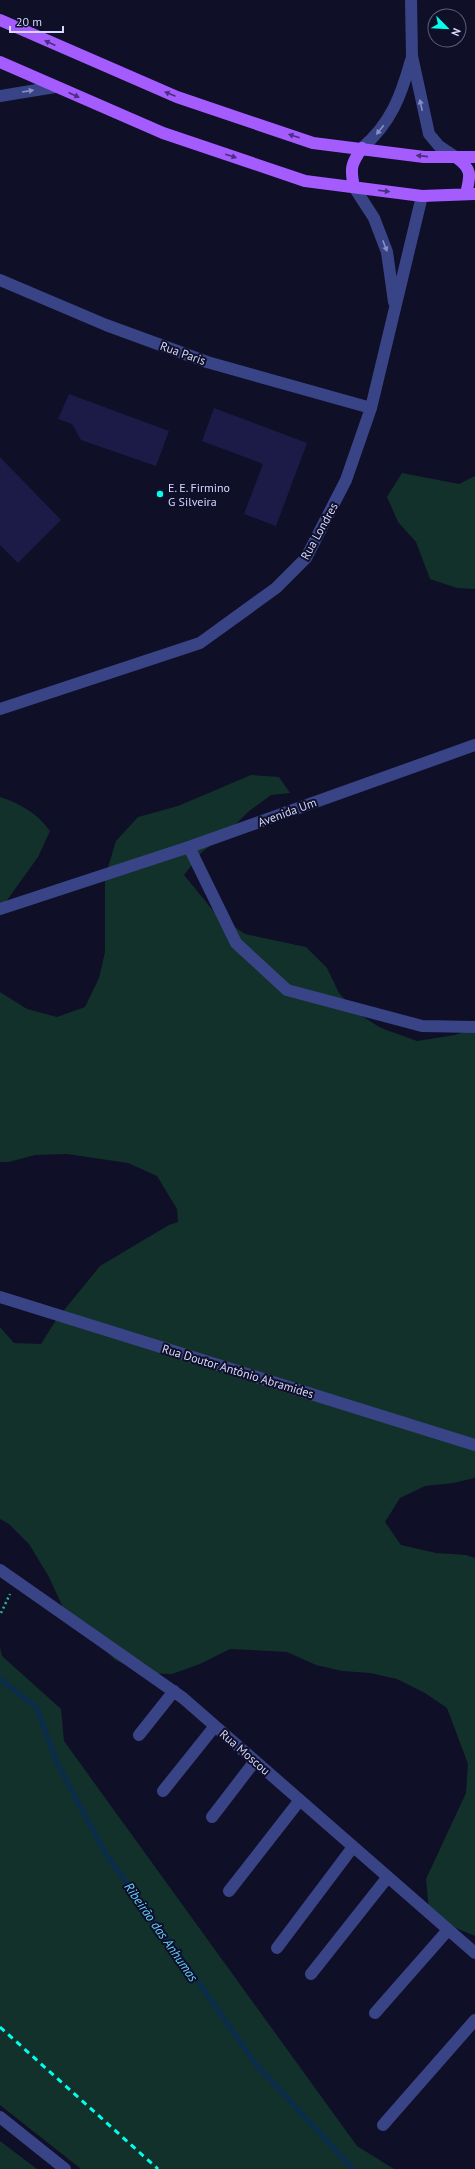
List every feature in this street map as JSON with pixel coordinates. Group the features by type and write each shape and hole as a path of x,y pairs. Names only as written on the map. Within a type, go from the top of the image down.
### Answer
{"main road":[{"path":"0,20 177,97 313,143 424,157 475,157"},
{"path":"0,62 163,133 305,181 422,196 470,194 469,169 457,158"},
{"path":"354,187 351,172 353,162 362,148"}],"street":[{"path":"410,0 412,56 429,134 439,146 457,158"},
{"path":"362,148 378,133 390,117 407,75 412,56"},
{"path":"0,96 55,87"},
{"path":"354,187 374,218 387,252 395,309"},
{"name":"Rua Londres","path":"1,706 200,643 276,588 306,558 346,480 371,408 422,196"},
{"name":"Rua Paris","path":"0,280 106,325 207,362 371,408"},
{"name":"Avenida Um","path":"0,909 189,847 475,745"},
{"path":"189,847 236,943 287,990 422,1026 475,1026"},
{"name":"Rua Doutor Antônio Abramides","path":"0,1297 475,1446"},
{"name":"Rua Moscou","path":"0,1570 174,1691 475,1953"},
{"path":"139,1735 174,1691"},
{"path":"163,1791 215,1726"},
{"path":"212,1817 255,1761"},
{"path":"229,1891 300,1800"},
{"path":"277,1948 352,1847"},
{"path":"311,1974 388,1878"},
{"path":"375,2013 448,1930"},
{"path":"383,2125 475,2020"},
{"path":"0,2117 65,2169"}],"path":[{"path":"1,1613 16,1581"}],"green space":[{"path":"402,473 459,484 475,476 475,589 457,588 430,579 416,542 398,522 387,497"},
{"path":"251,775 279,777 290,793 271,795 248,812 227,833 202,852 184,875 216,914 245,934 306,947 327,968 339,993 357,1013 381,1028 417,1041 455,1035 475,1028 475,1478 453,1483 425,1486 400,1498 385,1522 401,1545 436,1553 466,1555 475,1558 475,1936 456,1928 429,1910 426,1879 466,1793 468,1764 447,1708 425,1693 397,1679 370,1673 342,1671 316,1665 287,1652 230,1649 200,1664 172,1674 144,1673 115,1660 66,1614 49,1577 29,1544 9,1524 0,1519 0,1327 14,1343 41,1344 56,1320 100,1266 169,1225 178,1222 177,1209 157,1176 128,1163 67,1154 35,1155 9,1162 0,1162 0,992 27,1009 57,1017 85,1007 99,978 105,952 105,877 116,841 138,817 178,806"},
{"path":"0,797 15,802 34,814 50,831 38,857 0,910"},
{"path":"0,1647 2,1656 61,1709 64,1741 357,2146 394,2169 81,2169 0,2105"},
{"path":"0,2141 37,2169 0,2169"}],"building":[{"path":"69,394 169,431 156,466 81,440 72,424 58,419"},
{"path":"214,408 307,443 276,526 244,514 263,464 202,441"},
{"path":"0,457 61,520 18,563 0,545"}],"waterway":[{"name":"Ribeirão das Anhumas","path":"0,1679 37,1708 56,1761 105,1853 171,1943 254,2062 353,2169"}],"railway":[{"path":"0,2027 158,2169"}],"place":[{"name":"E. E. Firmino G Silveira","path":"160,494"}]}
